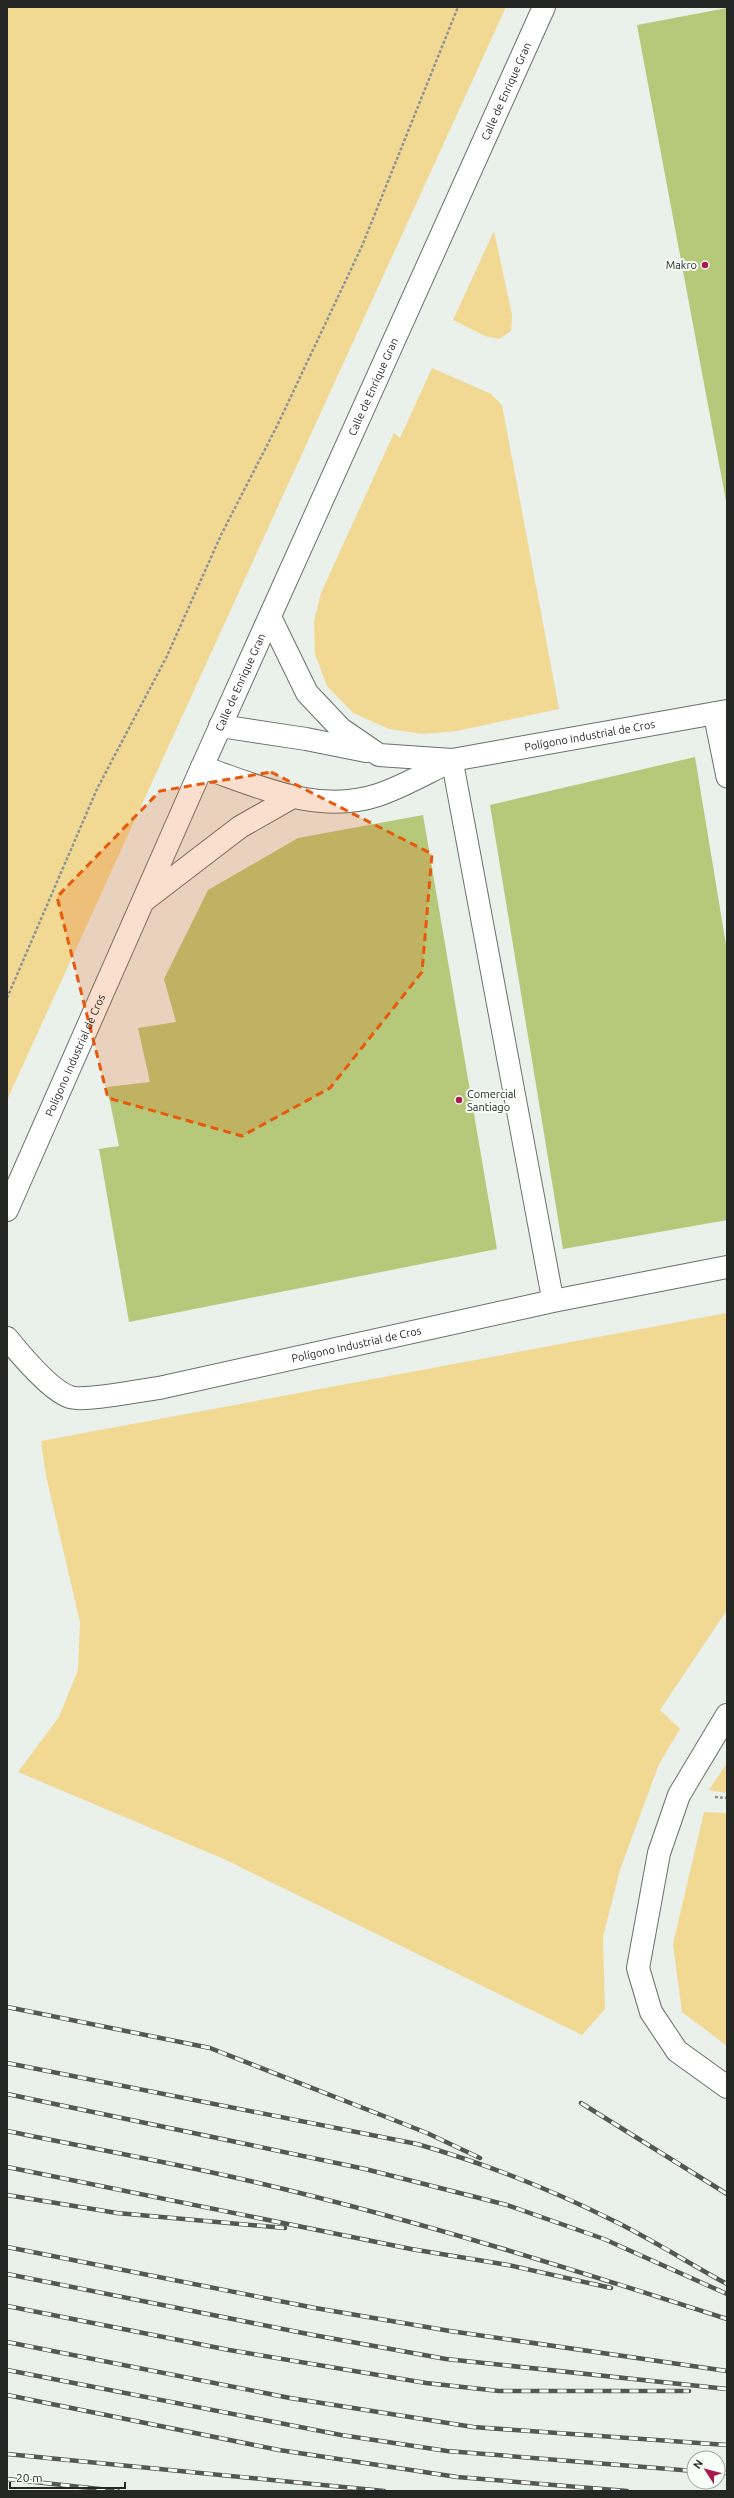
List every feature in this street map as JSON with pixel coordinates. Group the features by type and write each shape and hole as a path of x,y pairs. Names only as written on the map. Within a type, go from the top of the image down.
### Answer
{"street":[{"name":"Calle de Enrique Gran","path":"202,767 544,7"},
{"name":"Polígono Industrial de Cros","path":"270,617 307,693 341,729 377,753"},
{"name":"Polígono Industrial de Cros","path":"7,1210 202,767 291,798 335,803 377,795 452,760 721,712"},
{"name":"Polígono Industrial de Cros","path":"220,726 306,739 377,753 452,760"},
{"name":"Polígono Industrial de Cros","path":"143,901 240,826 291,798"},
{"name":"Polígono Industrial de Cros","path":"7,1338 50,1383 70,1398 102,1396 159,1388 553,1301 727,1267"},
{"path":"727,1715 679,1795 659,1853 638,1968 651,2012 678,2051 727,2087"}],"lane":[{"path":"721,712 727,777"},
{"path":"452,760 553,1301"}],"path":[{"path":"7,998 98,789 167,656 221,535 277,426 362,246 458,7"}],"highlighted area":[{"path":"271,772 432,854 422,972 330,1088 242,1136 108,1098 57,897 160,791"}],"shaded area":[{"path":"7,7 506,7 7,1100"},
{"path":"494,231 512,315 511,331 499,339 485,336 453,320"},
{"path":"432,368 491,394 502,405 559,709 457,731 422,734 389,729 353,713 327,686 315,654 314,621 321,593 394,433 400,438"},
{"path":"727,1313 727,1610 660,1710 680,1729 659,1764 620,1870 603,1937 605,2009 582,2035 224,1859 18,1772 59,1717 78,1670 80,1622 46,1476 41,1441"},
{"path":"727,1763 727,1793 709,1790"},
{"path":"704,1812 727,1813 727,2046 682,2012 673,1944"}],"building":[{"name":"Makro","path":"727,8 727,500 726,501 637,25"},
{"path":"695,757 727,951 727,1220 563,1249 490,805"},
{"path":"423,815 497,1249 129,1322 99,1149 119,1146 107,1087 150,1082 138,1028 176,1022 164,979 208,890 298,838"}],"railway":[{"path":"7,2007 210,2048 427,2133 480,2158"},
{"path":"7,2063 417,2144 442,2151 515,2177 587,2208 640,2234 727,2284"},
{"path":"7,2094 365,2169 507,2205 604,2239 727,2294"},
{"path":"581,2103 727,2194"},
{"path":"7,2131 202,2170 325,2199 498,2248 727,2319"},
{"path":"7,2167 411,2249 508,2265 611,2288"},
{"path":"7,2195 117,2213 285,2228"},
{"path":"7,2247 315,2308 450,2331 727,2371"},
{"path":"7,2274 313,2335 446,2359 727,2389"},
{"path":"7,2306 229,2350 426,2383 499,2391 689,2391"},
{"path":"7,2342 290,2398 473,2427 727,2445"},
{"path":"7,2370 341,2435 447,2451 686,2470"},
{"path":"7,2395 279,2450 457,2477 627,2491"},
{"path":"7,2454 384,2491"},
{"path":"7,2479 118,2491"}],"place":[{"name":"Makro","path":"705,265"},
{"name":"Comercial Santiago","path":"459,1100"}]}
